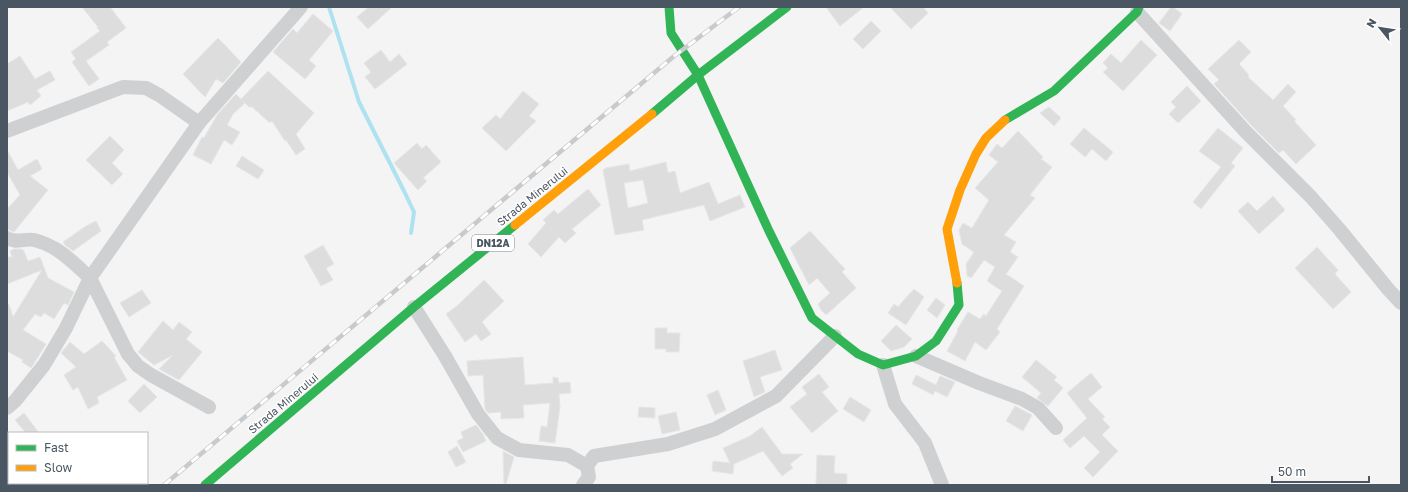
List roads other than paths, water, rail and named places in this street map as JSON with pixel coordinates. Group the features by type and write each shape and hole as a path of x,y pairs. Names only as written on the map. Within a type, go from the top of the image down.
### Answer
{"street":[{"path":"7,408 15,401 44,365 66,328 90,278 199,123 301,7"},
{"path":"669,7 671,33 698,75 769,231 812,318 858,354 884,365 916,356 936,342 959,305 955,269 947,229 960,190 979,148 986,138 1002,122 1054,91 1138,10 1245,131 1311,197 1401,303"},
{"name":"Strada Minerului","path":"205,485 414,307 626,136 698,75 787,7"},
{"path":"7,131 123,87 146,88 159,95 199,123"},
{"path":"7,238 12,241 34,240 49,246 66,256 90,278 128,354 138,366 151,375 209,407"},
{"path":"414,307 445,356 478,414 497,438 519,450 568,455 587,466"},
{"path":"583,485 589,477 587,466 594,456 668,444 715,429 776,396 836,336"},
{"path":"916,356 979,383 1022,399 1038,408 1056,428"},
{"path":"884,365 894,404 925,443 942,485"}],"waterway":[{"path":"329,7 359,102 414,212 411,233"}],"railway":[{"path":"164,485 673,57 739,7"}]}
